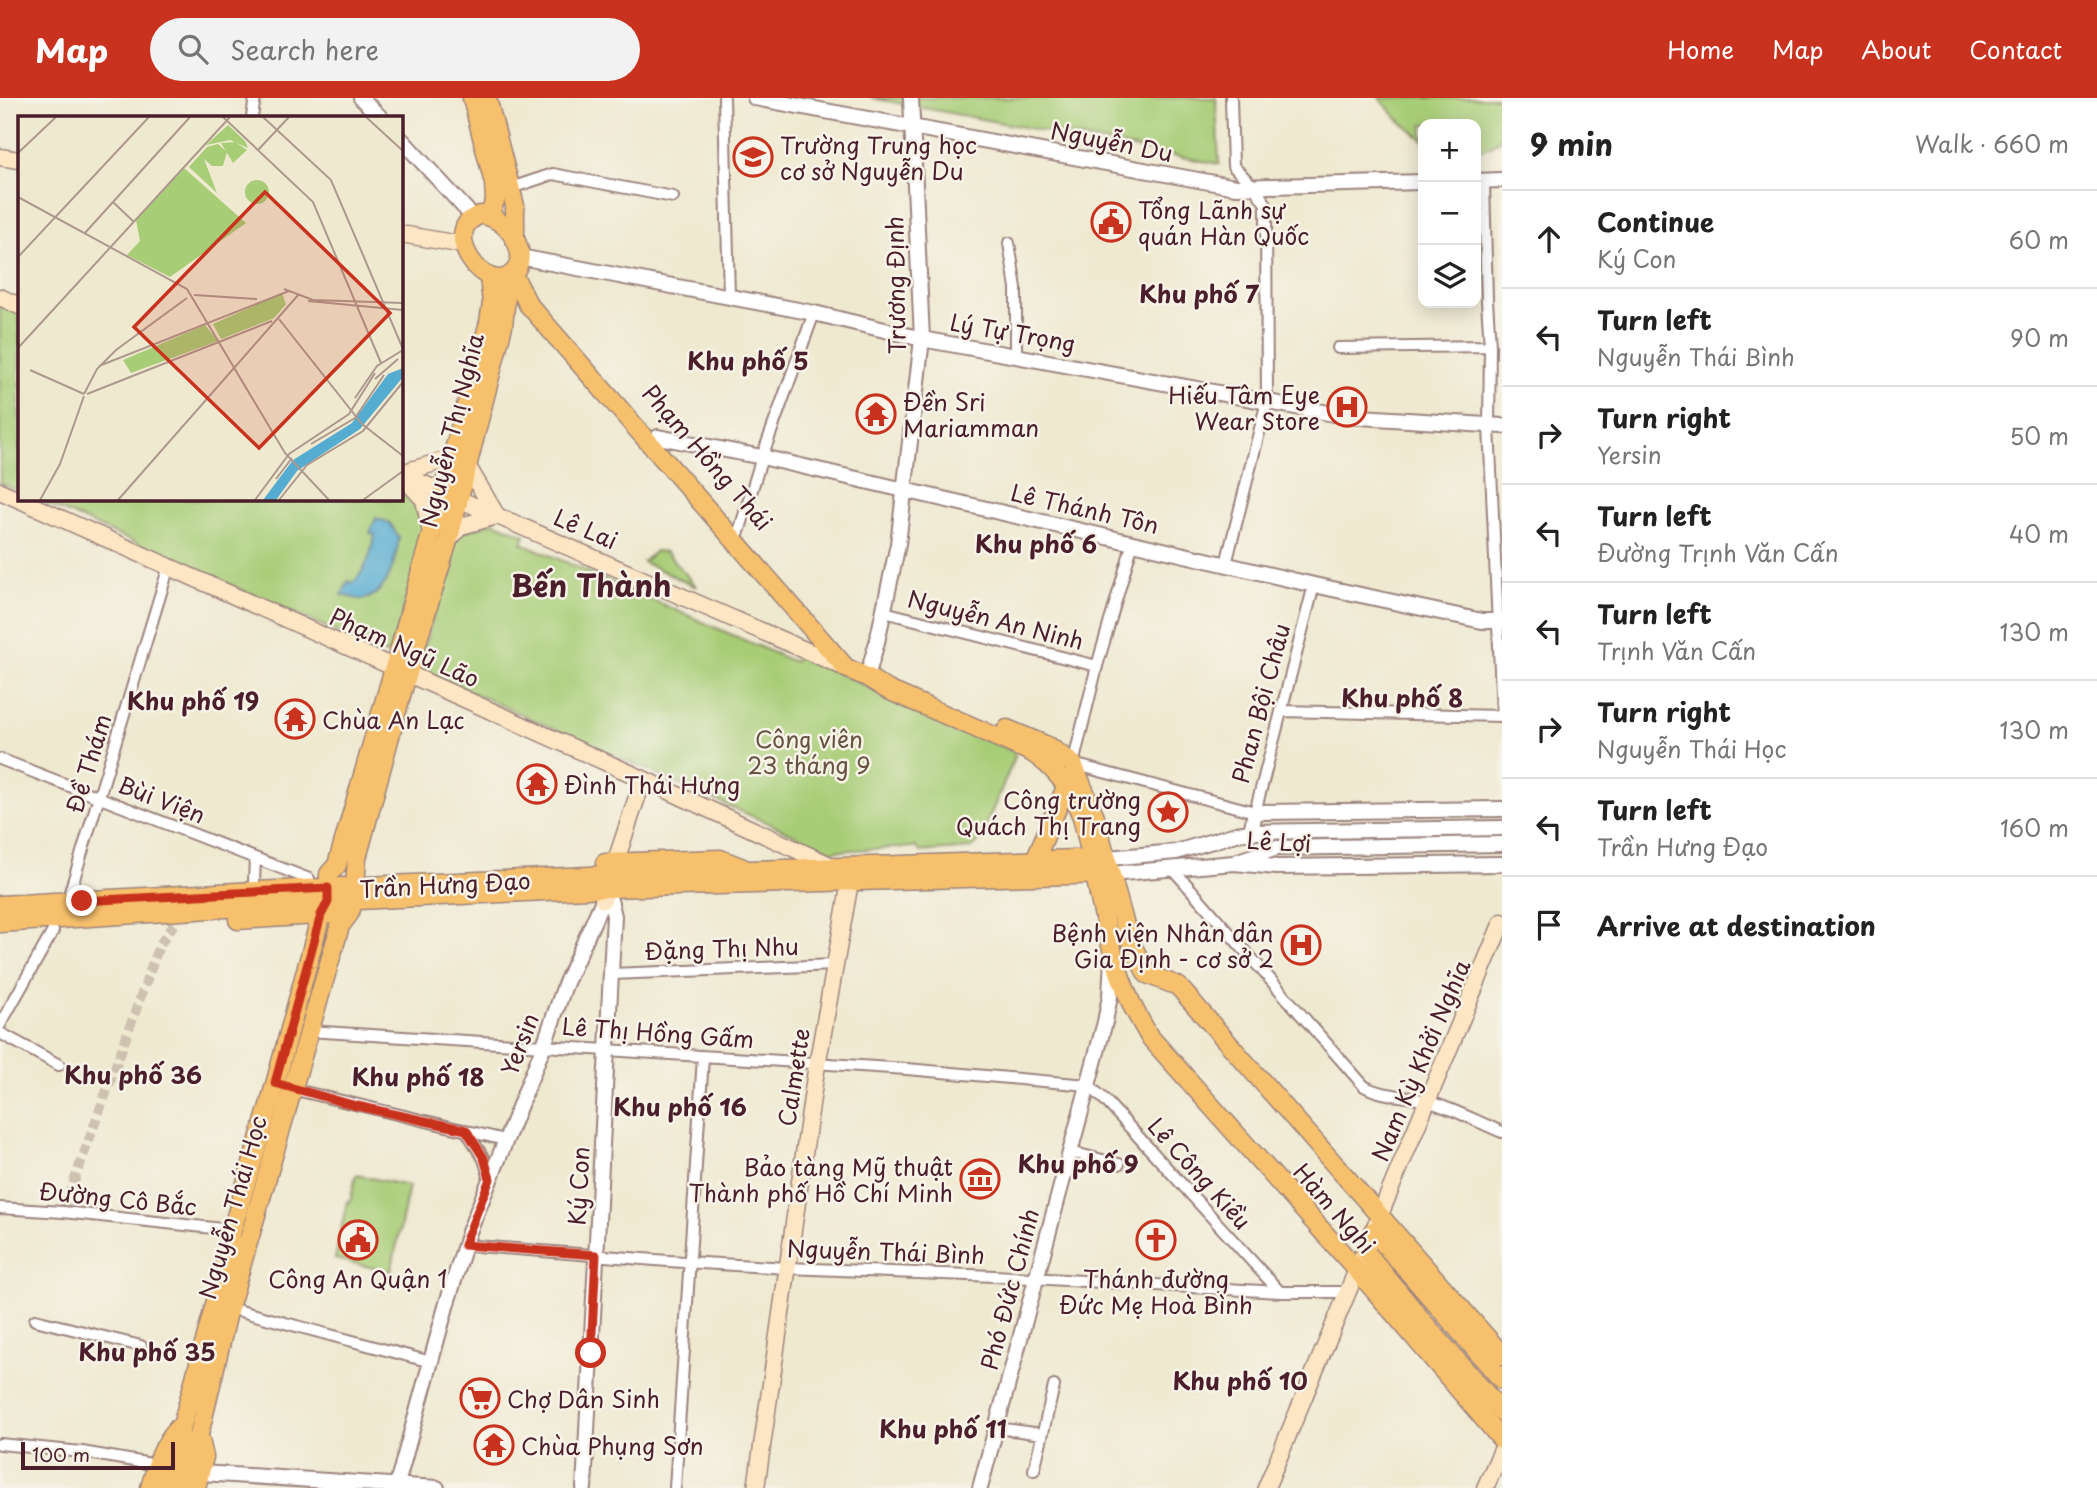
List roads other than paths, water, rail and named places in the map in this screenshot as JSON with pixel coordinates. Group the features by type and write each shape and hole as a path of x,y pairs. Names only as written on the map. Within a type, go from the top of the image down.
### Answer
{"main road":[{"path":"472,98 494,183 495,201 465,228 464,245 477,268 489,277 501,279 515,263 504,225 481,216"},
{"name":"Nguyễn Thị Nghĩa","path":"460,461 503,326 515,263 515,206 488,98"},
{"path":"0,157 18,160"},
{"path":"402,234 464,245"},
{"name":"Phạm Hồng Thái","path":"515,263 528,304 867,677"},
{"name":"Phạm Hồng Thái","path":"515,263 536,297 658,437 846,668"},
{"name":"Nguyễn Thị Nghĩa","path":"401,670 448,541 451,496 492,303 489,277"},
{"path":"0,297 18,306"},
{"path":"503,326 519,319 541,319"},
{"path":"402,474 460,461 497,516 461,526 448,541"},
{"name":"Lê Lai","path":"402,474 867,677 888,690 1031,752 1052,767 1067,785"},
{"path":"402,475 424,500 431,532"},
{"name":"Phạm Ngũ Lão","path":"0,491 18,499"},
{"name":"Nguyễn Thị Nghĩa","path":"401,670 431,532 451,496"},
{"name":"Phạm Ngũ Lão","path":"20,500 835,867"},
{"name":"Nguyễn Thái Học","path":"150,1488 170,1436 183,1422 225,1271 232,1230 284,1086 308,1031 354,887 401,670"},
{"name":"Nguyễn Thái Học","path":"191,1441 229,1308 284,1086 327,895 401,670"},
{"name":"Lê Lai","path":"867,677 891,681 1050,747 1073,764"},
{"path":"1073,764 1094,814 1112,947 1133,1007"},
{"name":"Yersin","path":"609,885 643,779"},
{"path":"1067,785 1101,867"},
{"path":"1067,785 1030,867 1101,867"},
{"path":"786,869 791,847"},
{"name":"Trần Hưng Đạo","path":"0,923 55,925 243,913 327,895 354,887 375,875 407,891 609,885 720,859 750,870 1030,867"},
{"name":"Trần Hưng Đạo","path":"254,887 327,895 354,887 407,891 544,885 849,882 1030,867"},
{"name":"Hàm Nghi","path":"1101,867 1133,947 1147,974 1178,986 1377,1224 1502,1355"},
{"name":"Trần Hưng Đạo","path":"0,895 19,899 68,897 254,887 309,879 327,895"},
{"name":"Calmette","path":"757,1488 817,1064 849,882"},
{"path":"55,925 68,897"},
{"name":"Trần Hưng Đạo","path":"0,905 19,899"},
{"name":"Nam Kỳ Khởi Nghĩa","path":"1357,1270 1502,922"},
{"name":"Trần Hưng Đạo","path":"0,934 55,925"},
{"name":"Hàm Nghi","path":"1133,1007 1149,1036 1357,1270 1502,1440"},
{"path":"1377,1224 1409,1272 1502,1380"},
{"name":"Hàm Nghi","path":"1365,1251 1502,1412"},
{"path":"1266,1488 1357,1270"},
{"name":"Nguyễn Thái Học","path":"183,1422 191,1441 204,1457 199,1480"},
{"path":"166,1488 191,1441"},
{"path":"179,1488 191,1441"},
{"path":"1485,1488 1502,1450"}],"street":[{"path":"252,116 255,98"},
{"path":"361,98 379,116"},
{"path":"724,98 729,296"},
{"name":"Nguyễn Du","path":"755,98 1236,187 1418,182"},
{"name":"Trương Định","path":"867,677 898,544 922,339 911,98"},
{"path":"1226,564 1267,401 1266,204 1233,166 1231,98"},
{"path":"402,140 481,216"},
{"path":"511,188 553,174 673,197"},
{"path":"1481,181 1502,180"},
{"path":"1281,711 1502,715 1496,426 1480,182"},
{"path":"1009,243 1016,288 1016,356"},
{"name":"Lý Tự Trọng","path":"515,263 729,296 922,339 1345,415 1496,426"},
{"path":"736,535 814,313"},
{"path":"1338,348 1490,346"},
{"name":"Lê Thánh Tôn","path":"658,437 762,457 1314,585 1482,621 1500,621"},
{"path":"1133,542 1097,666 1073,764 1255,812"},
{"name":"Ðề Thám","path":"68,897 169,566"},
{"name":"Phan Bội Châu","path":"1251,832 1314,585"},
{"name":"Nguyễn An Ninh","path":"884,612 1097,666"},
{"name":"Bùi Viện","path":"0,759 309,879"},
{"name":"Lê Lợi","path":"1255,812 1502,809"},
{"name":"Lê Lợi","path":"1251,832 1502,828"},
{"path":"1101,867 1192,849 1236,834 1251,832"},
{"name":"Lê Lợi","path":"1234,863 1277,848 1502,844"},
{"path":"254,887 255,858"},
{"path":"1101,867 1171,868 1234,863"},
{"name":"Lê Lợi","path":"1234,863 1278,867 1502,863"},
{"path":"1171,868 1364,1086 1376,1091 1428,1101 1502,1132"},
{"name":"Ký Con","path":"584,1488 612,974 614,916 609,885"},
{"name":"Yersin","path":"397,1486 464,1245 544,1045 565,985 609,885"},
{"path":"0,1025 55,925"},
{"name":"Phó Đức Chính","path":"980,1488 1105,1022 1112,973 1112,947"},
{"name":"Ðặng Thị Nhu","path":"612,974 834,965"},
{"path":"1105,1022 1118,1011 1133,1007"},
{"name":"Lê Thị Hồng Gấm","path":"308,1031 907,1069 1088,1084"},
{"path":"0,1033 59,1065"},
{"path":"675,1488 703,1057"},
{"name":"Lê Công Kiều","path":"1088,1084 1280,1292"},
{"path":"284,1086 505,1140"},
{"path":"466,1130 484,1158 490,1179"},
{"path":"1070,1152 1119,1164"},
{"name":"Đường Cô Bắc","path":"0,1208 232,1230"},
{"name":"Nguyễn Thái Bình","path":"464,1245 688,1263 1280,1292 1348,1292"},
{"path":"229,1308 431,1362"},
{"path":"35,1320 141,1346"},
{"path":"1034,1470 1054,1386"},
{"path":"996,1428 1042,1434"},
{"path":"0,1444 82,1452 157,1465"},
{"path":"199,1480 437,1488"}],"water":[{"path":"376,518 390,523 399,538 390,574 373,596 362,599 342,595 348,581 353,583 368,561 375,535 370,533"}],"tunnel":[{"path":"63,1212 159,946 174,924"}],"place":[{"name":"Trường Trung học cơ sở Nguyễn Du","path":"753,157"},
{"name":"Tổng Lãnh sự quán Hàn Quốc","path":"1111,222"},
{"name":"Hiếu Tâm Eye Wear Store","path":"1347,407"},
{"name":"Đền Sri Mariamman","path":"876,414"},
{"name":"Chùa An Lạc","path":"295,719"},
{"name":"Đình Thái Hưng","path":"537,784"},
{"name":"Công trường Quách Thị Trang","path":"1168,812"},
{"name":"Bệnh viện Nhân dân Gia Định - cơ sở 2","path":"1301,945"},
{"name":"Bảo tàng Mỹ thuật Thành phố Hồ Chí Minh","path":"980,1179"},
{"name":"Công An Quận 1","path":"358,1240"},
{"name":"Thánh đường Đức Mẹ Hoà Bình","path":"1156,1240"},
{"name":"Chợ Dân Sinh","path":"480,1398"},
{"name":"Chùa Phụng Sơn","path":"494,1445"}],"district":[{"name":"Khu phố 7","path":"1199,293"},
{"name":"Khu phố 5","path":"748,360"},
{"name":"Khu phố 6","path":"1036,543"},
{"name":"Bến Thành","path":"591,584"},
{"name":"Khu phố 8","path":"1402,697"},
{"name":"Khu phố 19","path":"193,700"},
{"name":"Khu phố 36","path":"133,1074"},
{"name":"Khu phố 18","path":"418,1076"},
{"name":"Khu phố 16","path":"680,1106"},
{"name":"Khu phố 9","path":"1078,1163"},
{"name":"Khu phố 35","path":"147,1351"},
{"name":"Khu phố 10","path":"1240,1380"},
{"name":"Khu phố 11","path":"943,1428"}],"park label":[{"name":"Công viên 23 tháng 9","path":"809,751"}]}
